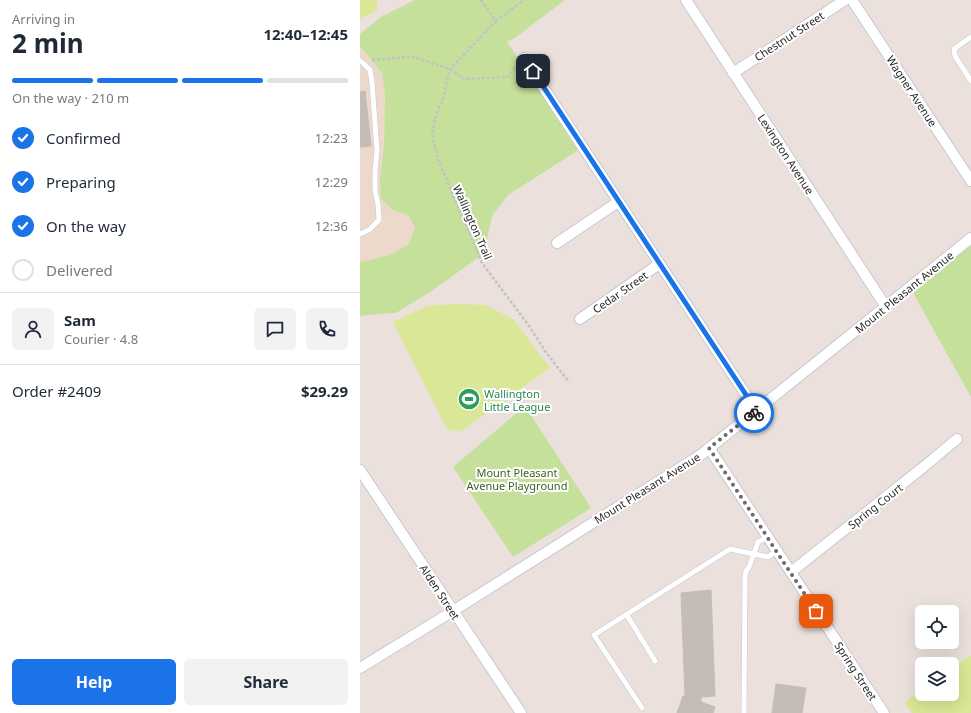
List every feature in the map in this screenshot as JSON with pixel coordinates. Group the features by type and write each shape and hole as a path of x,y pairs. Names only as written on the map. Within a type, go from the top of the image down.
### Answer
{"street":[{"name":"Lexington Avenue","path":"686,0 886,307"},
{"name":"Chestnut Street","path":"733,73 845,0"},
{"name":"Wagner Avenue","path":"852,0 971,181"},
{"path":"524,58 756,410"},
{"path":"557,243 618,202"},
{"name":"Mount Pleasant Avenue","path":"360,668 702,454 971,238"},
{"name":"Cedar Street","path":"580,319 659,264"},
{"name":"Spring Court","path":"791,572 957,439"},
{"name":"Spring Street","path":"709,448 884,713"},
{"name":"Alden Street","path":"360,470 521,713"}],"lane":[{"path":"971,37 954,48 955,56 971,80"},
{"path":"360,234 369,230 379,220 375,190 377,151 372,82 370,70 362,62"},
{"path":"744,713 746,572 758,542 768,537"},
{"path":"642,708 594,635 730,550 768,557 776,551"},
{"path":"627,615 655,660"}],"path":[{"path":"481,0 496,21"},
{"path":"450,69 496,21 524,0"},
{"path":"370,60 412,58 450,69 464,79 507,77 524,58"},
{"name":"Wallington Trail","path":"450,69 443,98 436,114 432,135 439,162 482,263 569,382"}],"shaded area":[{"path":"360,46 382,73 385,94 384,146 380,178 393,210 409,216 415,228 409,244 390,255 360,262"}],"green space":[{"path":"360,0 377,0 377,11 360,18"},
{"path":"415,0 565,0 516,37 507,42 580,149 508,195 492,216 483,254 433,290 396,313 360,316 360,262 390,255 409,244 415,228 409,216 393,210 381,199 380,178 384,146 385,94 382,73 360,46 360,34 381,17"},
{"path":"971,246 971,397 911,289"},
{"name":"Wallington Little League","path":"457,304 486,305 514,320 550,368 460,432 447,429 393,322 427,306"},
{"name":"Mount Pleasant Avenue Playground","path":"525,406 591,508 513,557 453,467"},
{"path":"971,655 971,713 912,713 904,702 915,694 915,701 959,701 959,663"}],"building":[{"path":"365,91 371,146 360,147 360,92"},
{"path":"711,590 715,696 701,697 701,702 715,707 713,713 677,713 683,696 685,696 681,593"},
{"path":"776,684 806,688 802,713 772,713"}],"way so far":[{"path":"754,413 709,448 816,611"}],"place":[{"name":"Wallington Little League","path":"469,399"}],"route":[{"path":"533,71 756,410 754,413"}]}
